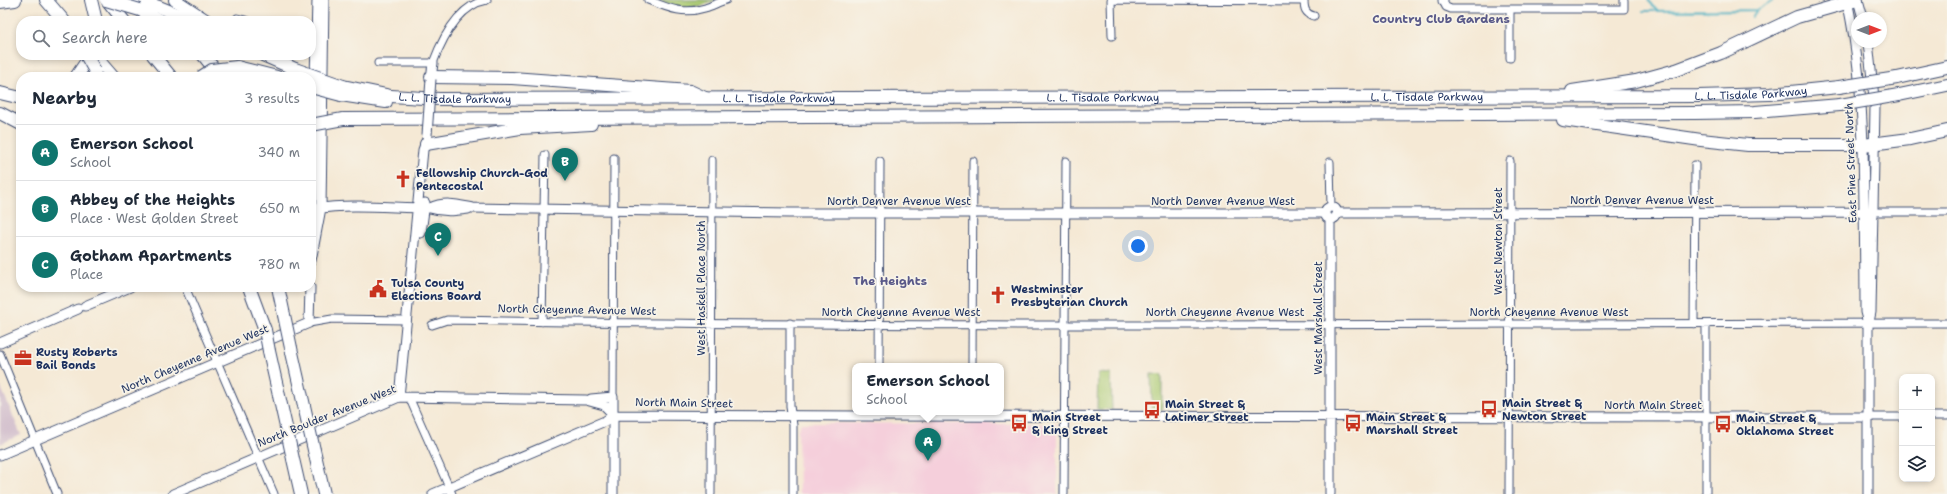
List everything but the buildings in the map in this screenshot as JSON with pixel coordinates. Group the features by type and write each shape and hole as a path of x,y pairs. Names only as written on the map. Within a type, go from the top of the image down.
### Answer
{"highway":[{"path":"46,0 60,16"},
{"path":"91,0 95,16"},
{"path":"106,0 138,4 183,16"},
{"path":"106,0 120,16"},
{"path":"175,0 199,16"},
{"path":"1537,97 1636,81 1676,70 1721,53 1797,17 1852,1"},
{"path":"138,4 154,16"},
{"path":"157,60 167,72"},
{"path":"207,60 217,72"},
{"path":"274,60 301,72"},
{"path":"83,72 95,64 106,72"},
{"path":"209,72 212,70 237,67 257,72"},
{"name":"L. L. Tisdale Parkway","path":"342,91 381,102 439,99 1729,96 1839,87 1897,78 1947,67"},
{"path":"431,78 512,78 690,91 708,99"},
{"path":"316,79 342,91"},
{"name":"L. L. Tisdale Parkway","path":"316,120 672,117 1528,115 1755,112 1840,104 1899,95 1947,85"},
{"path":"316,88 342,91"},
{"path":"0,93 16,97"},
{"path":"0,113 16,121"},
{"path":"1528,115 1736,144 1868,145 1910,139 1947,131"},
{"path":"427,139 520,128 566,126 672,117"},
{"path":"316,124 343,119"},
{"path":"251,292 265,330"},
{"path":"257,292 301,494"},
{"path":"279,292 324,494"},
{"path":"284,315 286,292"}],"street":[{"path":"316,96 317,0"},
{"path":"317,40 324,0"},
{"path":"399,397 413,264 419,242 425,208 423,150 427,139 433,63 439,49 459,16 470,7 487,0"},
{"path":"648,0 682,12 707,8 725,0"},
{"path":"1112,36 1111,0 1304,0 1308,14 1314,16"},
{"path":"1443,0 1446,7 1451,9 1624,9 1624,0"},
{"path":"1852,1 1859,12"},
{"name":"East Pine Street North","path":"1852,1 1868,145 1869,212 1865,312 1868,323 1868,494"},
{"path":"1510,9 1510,58"},
{"name":"East Pine Street North","path":"1868,145 1875,92 1869,48"},
{"path":"378,64 433,63"},
{"path":"542,322 545,155"},
{"path":"613,494 614,158"},
{"name":"West Haskell Place North","path":"711,494 712,160"},
{"path":"879,363 880,161"},
{"path":"972,363 973,161"},
{"path":"1064,494 1066,161"},
{"name":"West Newton Street","path":"1509,494 1510,161"},
{"name":"West Marshall Street","path":"1330,162 1330,494"},
{"path":"1694,324 1695,165"},
{"name":"North Denver Avenue West","path":"316,209 348,206 425,208 439,211 454,211 473,208 880,213 1947,212"},
{"path":"0,343 118,292"},
{"path":"187,292 274,494"},
{"path":"309,323 310,292"},
{"name":"North Cheyenne Avenue West","path":"0,455 309,323 332,319 407,320"},
{"name":"North Cheyenne Avenue West","path":"432,326 447,320 613,323 880,324 1509,325 1947,323"},
{"path":"790,323 793,494"},
{"path":"1706,324 1706,494"},
{"path":"0,354 57,494"},
{"name":"North Boulder Avenue West","path":"173,494 399,397 586,400 604,405 614,415"},
{"path":"409,397 450,490"},
{"path":"586,400 613,397"},
{"name":"North Main Street","path":"433,494 450,490 605,421 614,415 791,416 852,415"},
{"name":"North Main Street","path":"916,415 962,415"},
{"name":"North Main Street","path":"1003,415 1064,417 1899,416"},
{"path":"1935,416 1947,416"}],"shaded area":[{"path":"0,385 21,435 0,444"},
{"path":"801,423 1057,424 1057,494 799,494 798,429"}],"green space":[{"path":"657,0 717,0 693,7 680,7"},
{"path":"1098,373 1111,374 1112,410 1097,409"},
{"path":"1151,374 1162,375 1162,410 1152,409"}],"waterway":[{"path":"1648,0 1658,11"},
{"path":"1644,11 1757,10 1773,0"},
{"path":"1752,17 1757,10"}],"place":[{"name":"Fellowship Church-God Pentecostal","path":"403,179"},
{"name":"Abbey of the Heights","path":"565,181"},
{"name":"Gotham Apartments","path":"438,256"},
{"name":"Tulsa County Elections Board","path":"378,289"},
{"name":"Westminster Presbyterian Church","path":"998,295"},
{"name":"Rusty Roberts Bail Bonds","path":"23,358"},
{"name":"Main Street & Newton Street","path":"1489,409"},
{"name":"Main Street & Latimer Street","path":"1152,410"},
{"name":"Main Street & King Street","path":"1019,423"},
{"name":"Main Street & Marshall Street","path":"1353,423"},
{"name":"Main Street & Oklahoma Street","path":"1723,424"},
{"name":"Emerson School","path":"928,461"}],"district":[{"name":"Country Club Gardens","path":"1441,19"},
{"name":"The Heights","path":"890,281"}]}
